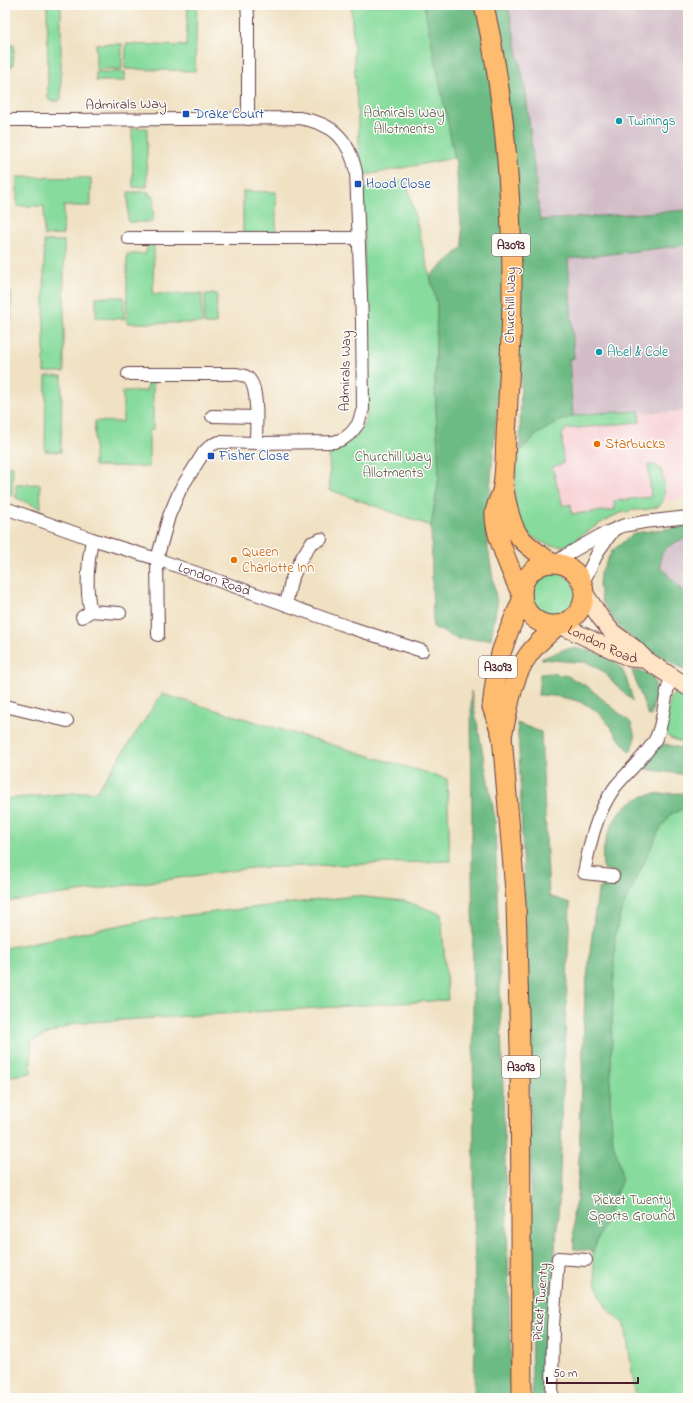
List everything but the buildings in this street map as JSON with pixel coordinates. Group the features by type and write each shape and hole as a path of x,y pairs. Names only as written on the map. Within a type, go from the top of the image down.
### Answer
{"main road":[{"name":"Churchill Way","path":"484,5 491,41 504,133 510,210 512,291 503,487 495,512 496,523 507,563 522,597"},
{"name":"Churchill Way","path":"503,487 512,520 518,534 524,542 553,563"},
{"path":"553,563 564,565 572,569 578,575 584,588 583,605 577,615 568,622 559,625 548,625 535,620 526,609 522,597 523,586 530,573 538,567 553,563"},
{"name":"London Road","path":"584,588 600,618 612,632 634,648 646,660 672,675 688,687"},
{"name":"A3093","path":"522,597 505,642 498,667 493,692 492,707 502,736 514,882 519,987 522,1398"},
{"name":"A3093","path":"502,736 510,695 518,672 534,648 559,625"},
{"name":"London Road","path":"559,625 630,658 646,660"}],"street":[{"path":"247,5 248,119"},
{"name":"Admirals Way","path":"5,120 296,118 309,120 330,128 349,148 356,172 364,404 363,413 358,424 348,436 334,442 220,442 211,445 204,452 180,490 169,516 157,559 158,635"},
{"path":"128,238 358,238"},
{"path":"128,374 246,376 255,390 256,443"},
{"path":"212,416 256,417"},
{"name":"London Road","path":"5,508 422,651"},
{"path":"553,563 600,535 632,524 688,517"},
{"path":"584,588 599,550 613,531"},
{"path":"92,539 88,567 89,604 87,614 120,612"},
{"path":"286,605 291,581 301,560 311,543 321,539"},
{"path":"613,876 584,873 594,829 610,795 655,740 660,726 668,683 672,675"},
{"path":"5,706 67,721"},
{"name":"Picket Twenty","path":"552,1398 553,1326 558,1258 586,1260"}],"shaded area":[{"path":"497,5 688,5 688,411 564,416 526,94"},
{"path":"688,411 688,498 624,505 575,528 541,490 537,419 564,416"},
{"path":"688,535 688,637 645,578 653,541"}],"green space":[{"path":"47,5 61,5 61,98 59,101 50,101 48,98"},
{"path":"188,5 197,5 195,71 125,69 126,44 186,46"},
{"name":"Admirals Way Allotments","path":"351,5 424,5 459,157 361,176"},
{"path":"424,5 508,5 526,94 540,220 688,210 688,245 568,259 574,358 569,359 573,416 544,430 520,451 521,355 500,377 486,535 497,604 491,639 457,639 433,627 431,526 439,478 435,386 437,304 430,276 463,247 456,164"},
{"path":"96,44 122,44 122,69 96,69"},
{"path":"5,45 14,45 13,65 10,68 5,69"},
{"path":"96,72 125,72 125,81 96,81"},
{"path":"132,128 147,128 147,187 133,187"},
{"path":"17,177 91,178 91,206 64,206 63,235 44,236 44,206 17,206"},
{"name":"Churchill Way Allotments","path":"406,180 437,304 435,386 439,478 431,526 330,490 329,448 344,444 354,439 361,430 367,416 363,189"},
{"path":"243,191 276,192 276,236 243,235"},
{"path":"128,192 149,192 149,196 154,196 153,222 128,222"},
{"path":"44,241 64,241 64,372 44,372"},
{"path":"154,245 153,294 202,294 202,323 127,323 127,254 145,254 148,246"},
{"path":"11,292 11,320 5,320 5,300"},
{"path":"205,294 217,294 216,324 204,324"},
{"path":"96,297 124,297 124,319 96,318"},
{"path":"46,376 62,376 61,452 45,451"},
{"path":"150,381 153,381 153,430 149,430 149,467 94,466 95,421 123,422 123,391 146,391"},
{"path":"639,411 640,422 566,429 562,435 563,464 552,467 563,506 571,504 572,514 615,510 614,501 651,497 648,465 657,466 661,471 664,485 664,497 661,504 655,508 629,511 615,516 602,522 577,538 579,542 569,545 558,546 543,543 529,534 520,522 515,497 515,478 521,442 521,451 544,429 566,418 590,414"},
{"path":"5,466 13,466 12,496 5,494"},
{"path":"40,484 41,508 16,498 16,485"},
{"path":"688,526 688,538 676,542 665,549 661,556 660,566 688,597 688,672 640,644 624,632 611,616 602,601 599,586 600,574 612,551 634,533"},
{"path":"550,573 558,573 570,579 576,591 576,599 570,611 558,617 550,617 538,611 532,599 532,591 538,579"},
{"path":"574,648 606,656 617,663 625,676 633,701 609,678 606,673 587,662 541,659 565,649"},
{"path":"632,671 642,672 654,679 655,692 651,716 648,715"},
{"path":"552,673 568,676 588,687 631,723 635,737 634,744 630,752 601,715 588,705 572,699 538,695 540,674"},
{"path":"471,691 495,818 512,1398 474,1398 475,1324"},
{"path":"676,692 681,692 688,696 688,744 672,739 665,733 670,698"},
{"path":"162,694 447,779 450,861 251,868 5,902 5,799 97,791"},
{"path":"517,723 541,732 549,896 570,903 559,1202 549,1329 549,1398 532,1398 528,997"},
{"path":"665,744 688,750 688,775 645,769 659,747"},
{"name":"Picket Twenty Sports Ground","path":"688,793 688,1398 636,1398 625,1325 613,1315 600,1296 594,1273 593,1251 574,1249 573,1212 577,1199 579,1167 585,996 598,893 606,886 618,886 619,873 603,869 604,848 611,826 624,808 642,797 647,795"},
{"path":"688,793 688,807 671,814 659,831 621,911 615,936 610,1099 613,1143 619,1161 622,1179 593,1251 574,1249 573,1212 577,1199 579,1167 585,996 594,918 600,888 605,885 618,886 619,873 603,869 604,848 611,826 624,808 632,802 653,794"},
{"path":"354,896 405,901 441,914 448,1000 75,1023 31,1041 31,1073 5,1077 5,948 146,920"}],"place":[{"name":"Drake Court","path":"186,114"},
{"name":"Twinings","path":"619,121"},
{"name":"Hood Close","path":"358,184"},
{"name":"Abel & Cole","path":"599,352"},
{"name":"Starbucks","path":"597,444"},
{"name":"Fisher Close","path":"211,456"},
{"name":"Queen Charlotte Inn","path":"234,560"}]}
